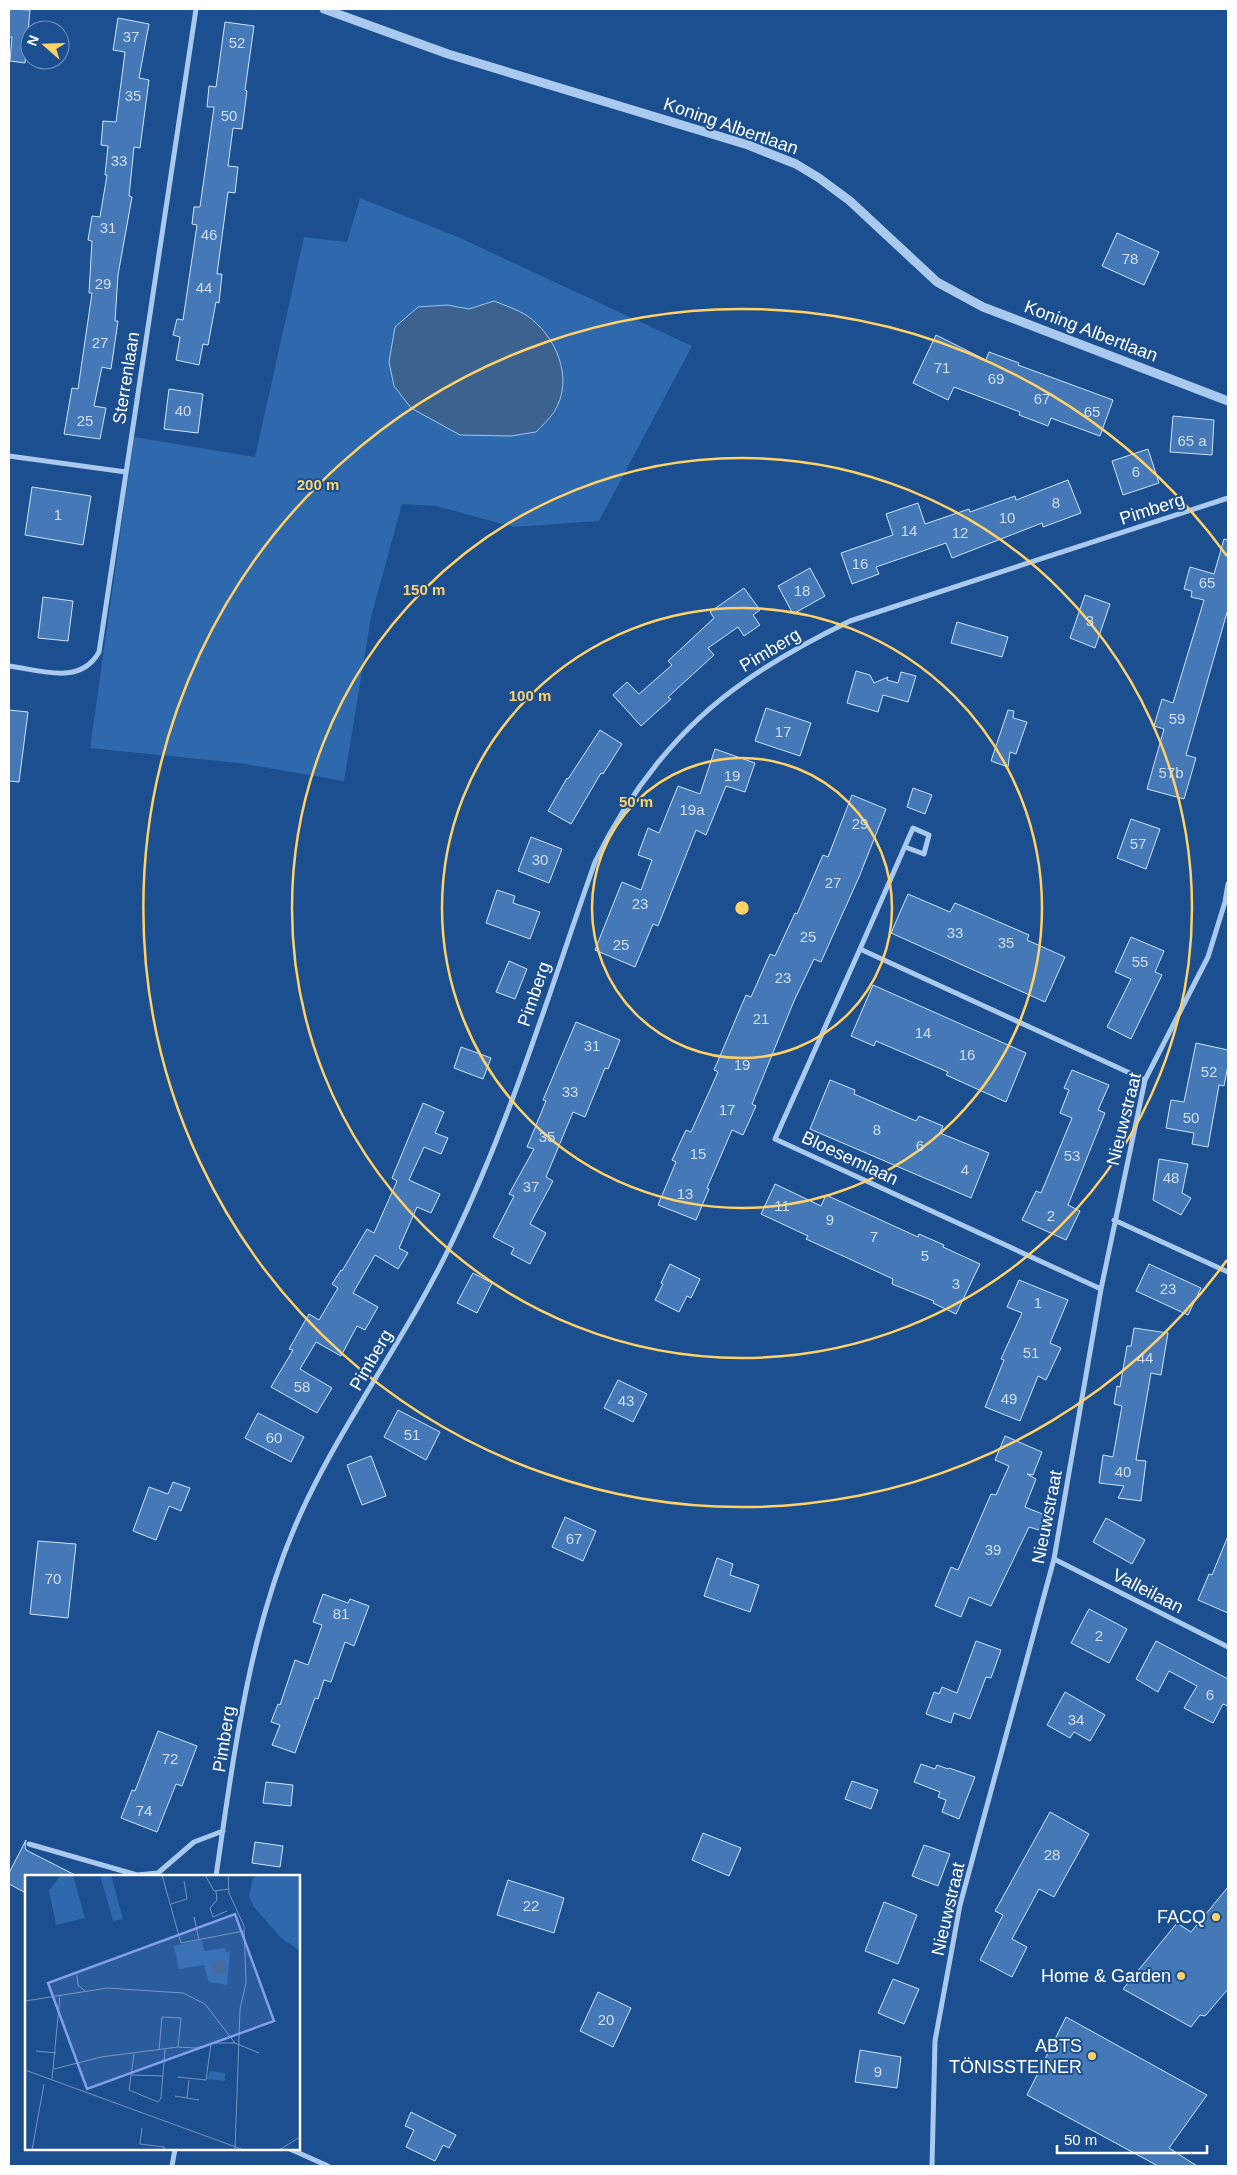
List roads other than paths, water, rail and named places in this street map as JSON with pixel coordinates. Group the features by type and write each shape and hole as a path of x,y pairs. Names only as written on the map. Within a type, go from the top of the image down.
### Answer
{"street":[{"name":"Sterrenlaan","path":"9,666 70,674 83,670 93,664 99,652 196,9"},
{"name":"Koning Albertlaan","path":"324,9 448,54 748,145 796,164 850,201 930,276 955,294 983,307 1228,401"},
{"path":"9,456 126,472"},
{"name":"Pimberg","path":"216,1875 245,1690 257,1638 273,1584 294,1530 334,1447 372,1388 451,1244 492,1154 512,1104 595,862 610,831 631,797 666,752 698,720 743,682 800,646 850,621 1228,498"},
{"name":"Bloesemlaan","path":"905,847 924,854 929,835 913,828 775,1139 1101,1289"},
{"name":"Nieuwstraat","path":"932,2166 935,2041 960,1905 1054,1559 1114,1220 1145,1080 1208,957 1225,902 1228,884"},
{"path":"860,949 1145,1080"},
{"path":"1114,1220 1228,1272"},
{"name":"Valleilaan","path":"1054,1559 1228,1647"},
{"path":"29,1844 137,1875 158,1873 194,1842 223,1831"},
{"path":"172,2166 175,2150"},
{"path":"292,2150 328,2166"}],"place":[{"name":"FACQ","path":"1216,1917"},
{"name":"Home & Garden","path":"1181,1976"},
{"name":"ABTS TÖNISSTEINER","path":"1092,2056"}]}
